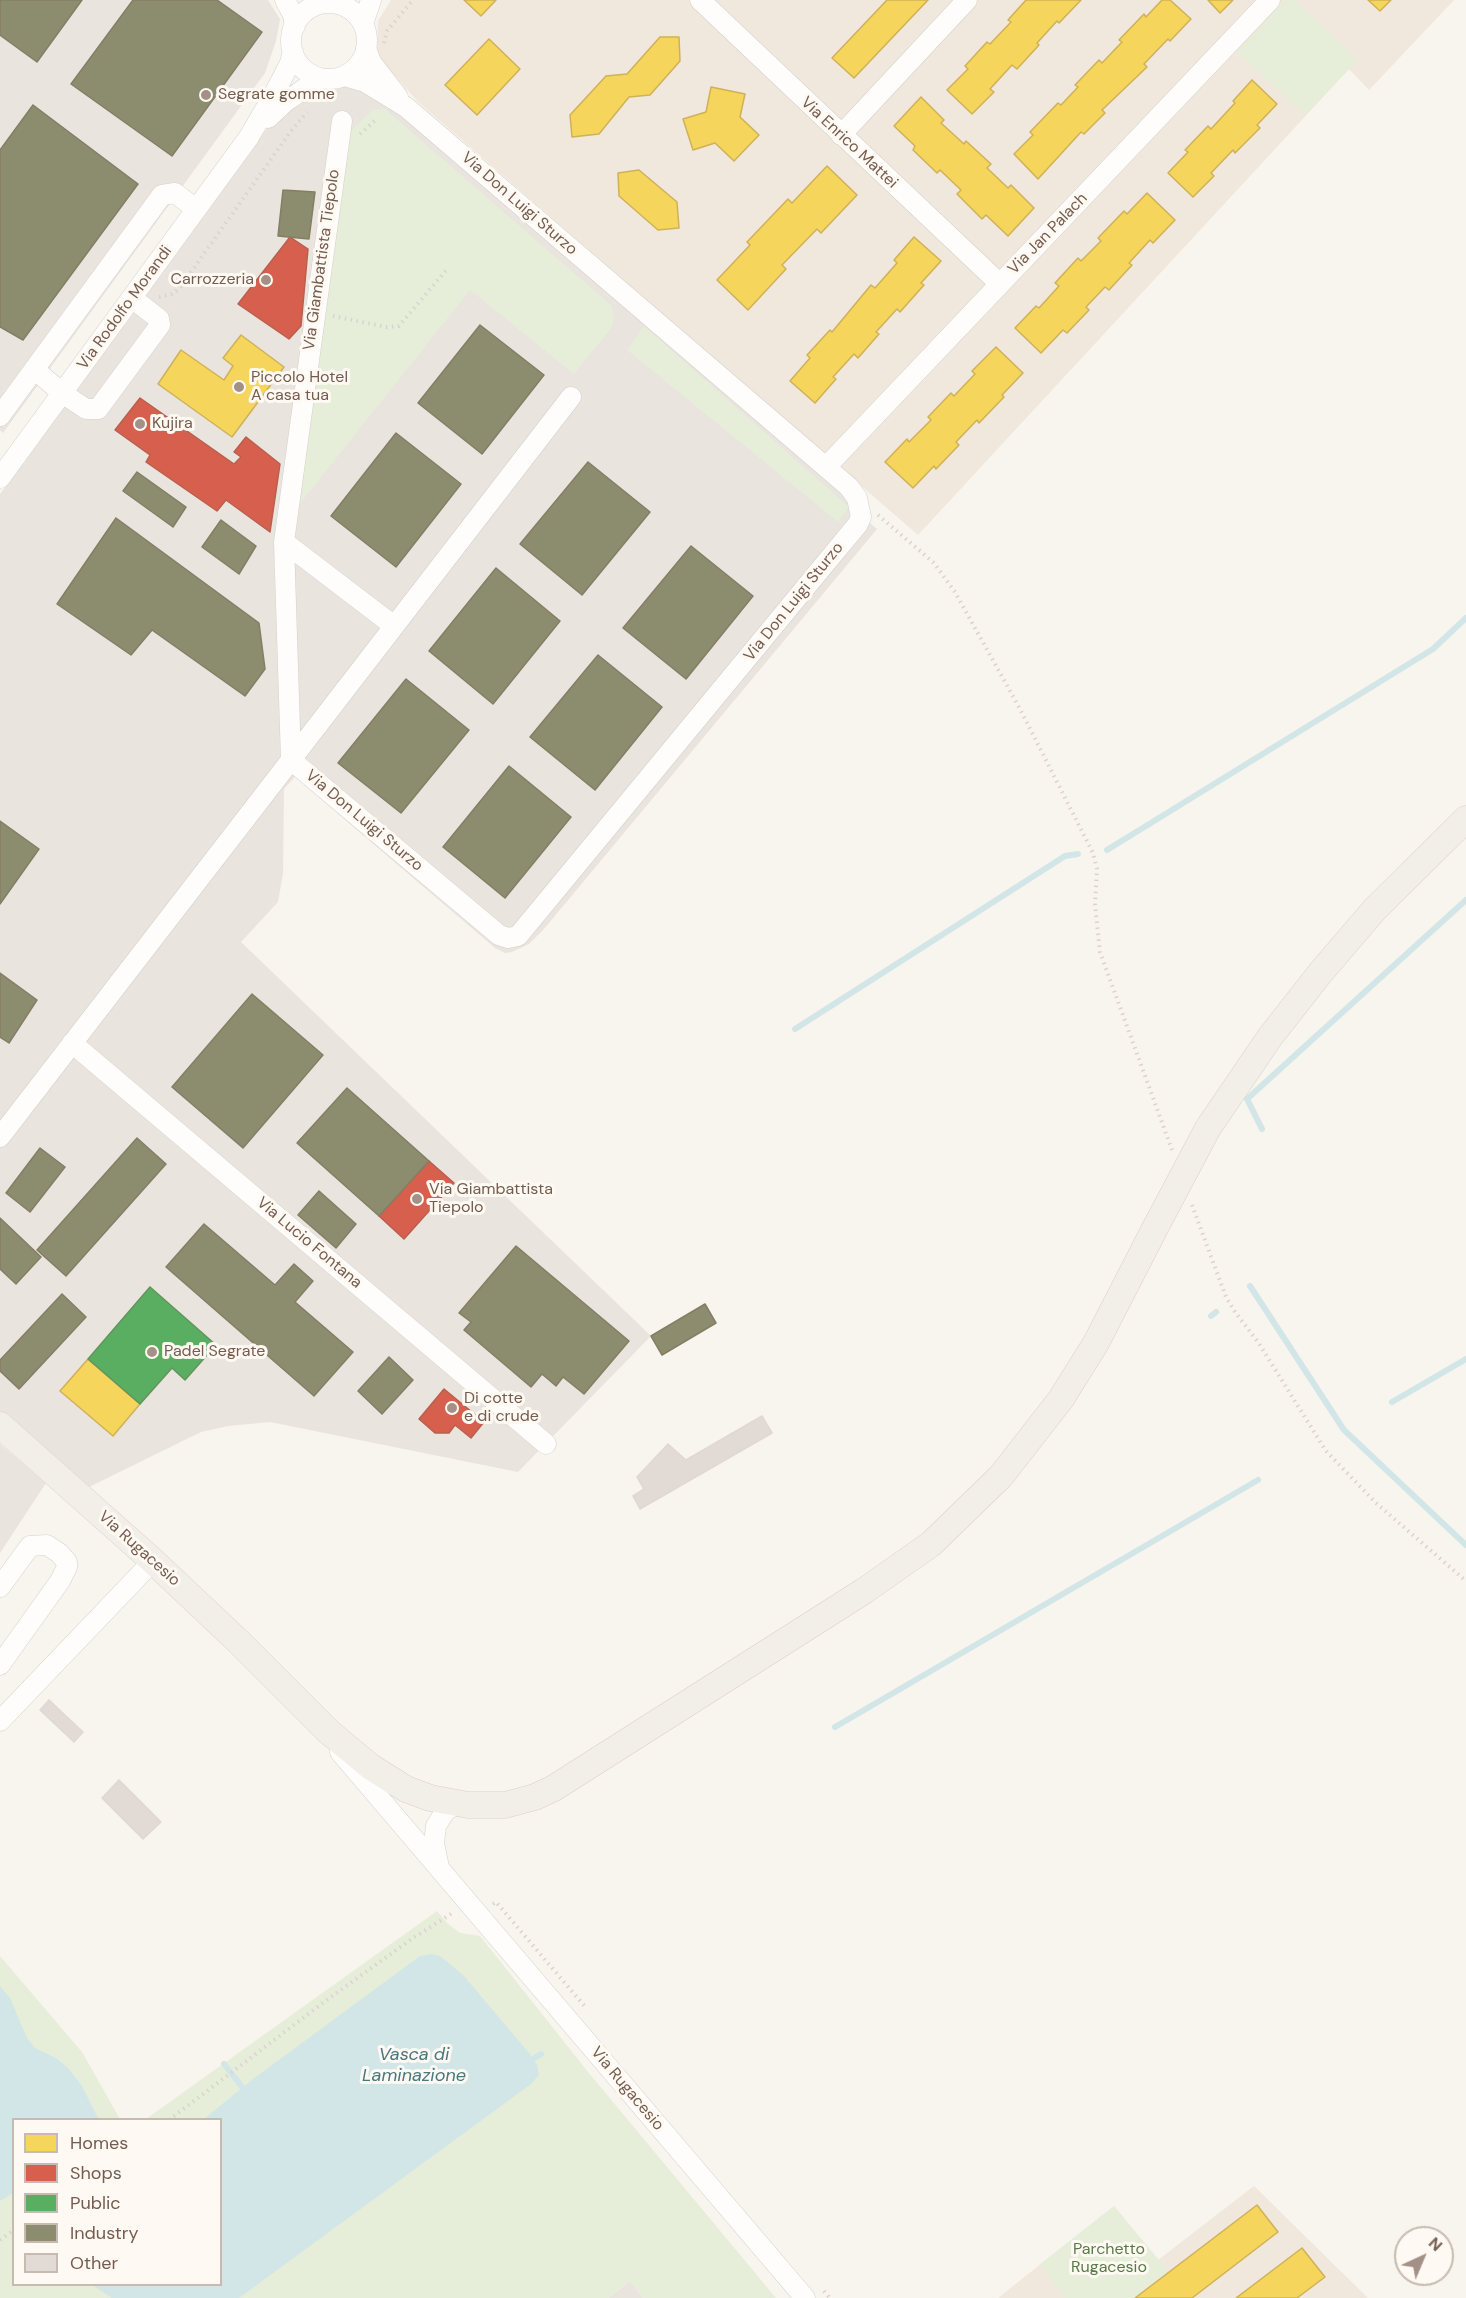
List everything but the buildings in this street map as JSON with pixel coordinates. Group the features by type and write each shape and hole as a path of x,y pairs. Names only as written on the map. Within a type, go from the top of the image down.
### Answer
{"main road":[{"name":"Via Rugacesio","path":"0,1425 153,1561 329,1732 381,1775 449,1809 505,1805 535,1797 554,1788 864,1591 931,1544 1001,1476 1048,1416 1096,1343 1208,1128 1270,1037 1321,972 1376,909 1466,819"}],"street":[{"path":"285,0 293,15 294,26 291,39 293,52 303,68 320,78 333,79 344,76 358,65 366,48 363,24 351,10 343,6 323,2 306,11 294,26"},
{"path":"363,24 371,0"},
{"name":"Via Enrico Mattei","path":"700,0 1000,284"},
{"path":"841,135 967,0"},
{"name":"Via Jan Palach","path":"826,467 1270,0"},
{"name":"Via Don Luigi Sturzo","path":"366,48 371,62 406,107"},
{"name":"Via Rodolfo Morandi","path":"0,478 62,393 139,303 196,209 249,137 274,94 290,63 293,52"},
{"name":"Via Don Luigi Sturzo","path":"291,760 499,935 508,938 518,936 858,524 861,509 857,498 849,488 826,467 406,107 364,82 344,76"},
{"name":"Via Rodolfo Morandi","path":"249,137 285,102 320,78"},
{"name":"Via Giambattista Tiepolo","path":"291,760 284,542 342,121"},
{"path":"0,416 162,195 175,193 196,209"},
{"path":"34,369 62,393 86,409 98,409 160,325 159,319 139,303"},
{"path":"0,1137 571,397"},
{"path":"284,542 394,626"},
{"name":"Via Lucio Fontana","path":"72,1043 546,1444"},
{"path":"0,1587 30,1546 47,1545 67,1562 60,1581 0,1665"},
{"path":"0,1721 153,1561"},
{"name":"Via Rugacesio","path":"275,1678 805,2298"},
{"path":"444,1875 434,1833 449,1809"}],"path":[{"path":"386,49 384,42 387,31 413,0"},
{"path":"139,303 172,294 179,289 291,131 312,108"},
{"path":"315,313 386,327 399,326 448,268"},
{"path":"857,498 934,563 945,576 1030,728 1093,853 1097,869 1095,905 1100,952 1117,1003"},
{"path":"1226,1297 1258,1342 1326,1451 1376,1503 1466,1581"},
{"path":"172,2118 341,1989 413,1938 468,1903"}],"shaded area":[{"path":"0,0 268,0 280,19 276,41 265,73 3,433 0,430"},
{"path":"391,0 1454,0 1369,90 1349,69 918,535 417,101 377,55 378,21"},
{"path":"345,81 403,110 851,497 854,509 877,529 544,929 529,944 505,953 495,948 295,777 284,789 283,873 278,902 241,942 651,1336 518,1472 270,1422 228,1426 201,1432 85,1489 0,1415 0,494 253,145 285,108 327,83"},
{"path":"0,1444 46,1483 0,1553"},
{"path":"1254,2186 1368,2298 998,2298 1114,2206 1158,2260"},
{"path":"630,2281 643,2298 608,2298"}],"green space":[{"path":"1286,0 1295,0 1358,60 1305,115 1237,51"},
{"path":"374,109 385,109 612,306 614,317 612,327 574,374 470,290 299,505 346,135"},
{"path":"644,326 849,507 838,522 627,350"},
{"path":"437,1911 460,1933 480,1936 588,2072 776,2298 643,2298 630,2281 608,2298 0,2298 0,1956 82,2052 119,2118 12,2118 12,2286 222,2286 222,2118 147,2118"},
{"name":"Parchetto Rugacesio","path":"1114,2206 1169,2272 1134,2298 1065,2298 1039,2265"}],"water":[{"name":"Vasca di Laminazione","path":"431,1954 440,1956 463,1975 537,2065 539,2075 531,2084 239,2298 112,2298 94,2286 222,2286 222,2118 205,2118 253,2079 420,1956"},
{"path":"0,1986 10,1998 27,2038 35,2048 56,2058 69,2069 82,2086 98,2118 12,2118 12,2194 0,2201"}],"waterway":[{"path":"1107,850 1433,649 1466,618"},
{"path":"795,1029 1065,856 1078,854"},
{"path":"1262,1129 1247,1099 1466,900"},
{"path":"1250,1286 1344,1430 1466,1545"},
{"path":"1211,1316 1216,1312"},
{"path":"1392,1402 1466,1359"},
{"path":"835,1727 1258,1480"},
{"path":"533,2059 541,2054"},
{"path":"224,2064 243,2088"}],"place":[{"name":"Segrate gomme","path":"206,95"},
{"name":"Carrozzeria","path":"266,280"},
{"name":"Piccolo Hotel A casa tua","path":"239,387"},
{"name":"Kujira","path":"140,424"},
{"name":"Via Giambattista Tiepolo","path":"417,1199"},
{"name":"Padel Segrate","path":"152,1352"},
{"name":"Di cotte e di crude","path":"452,1408"}]}
